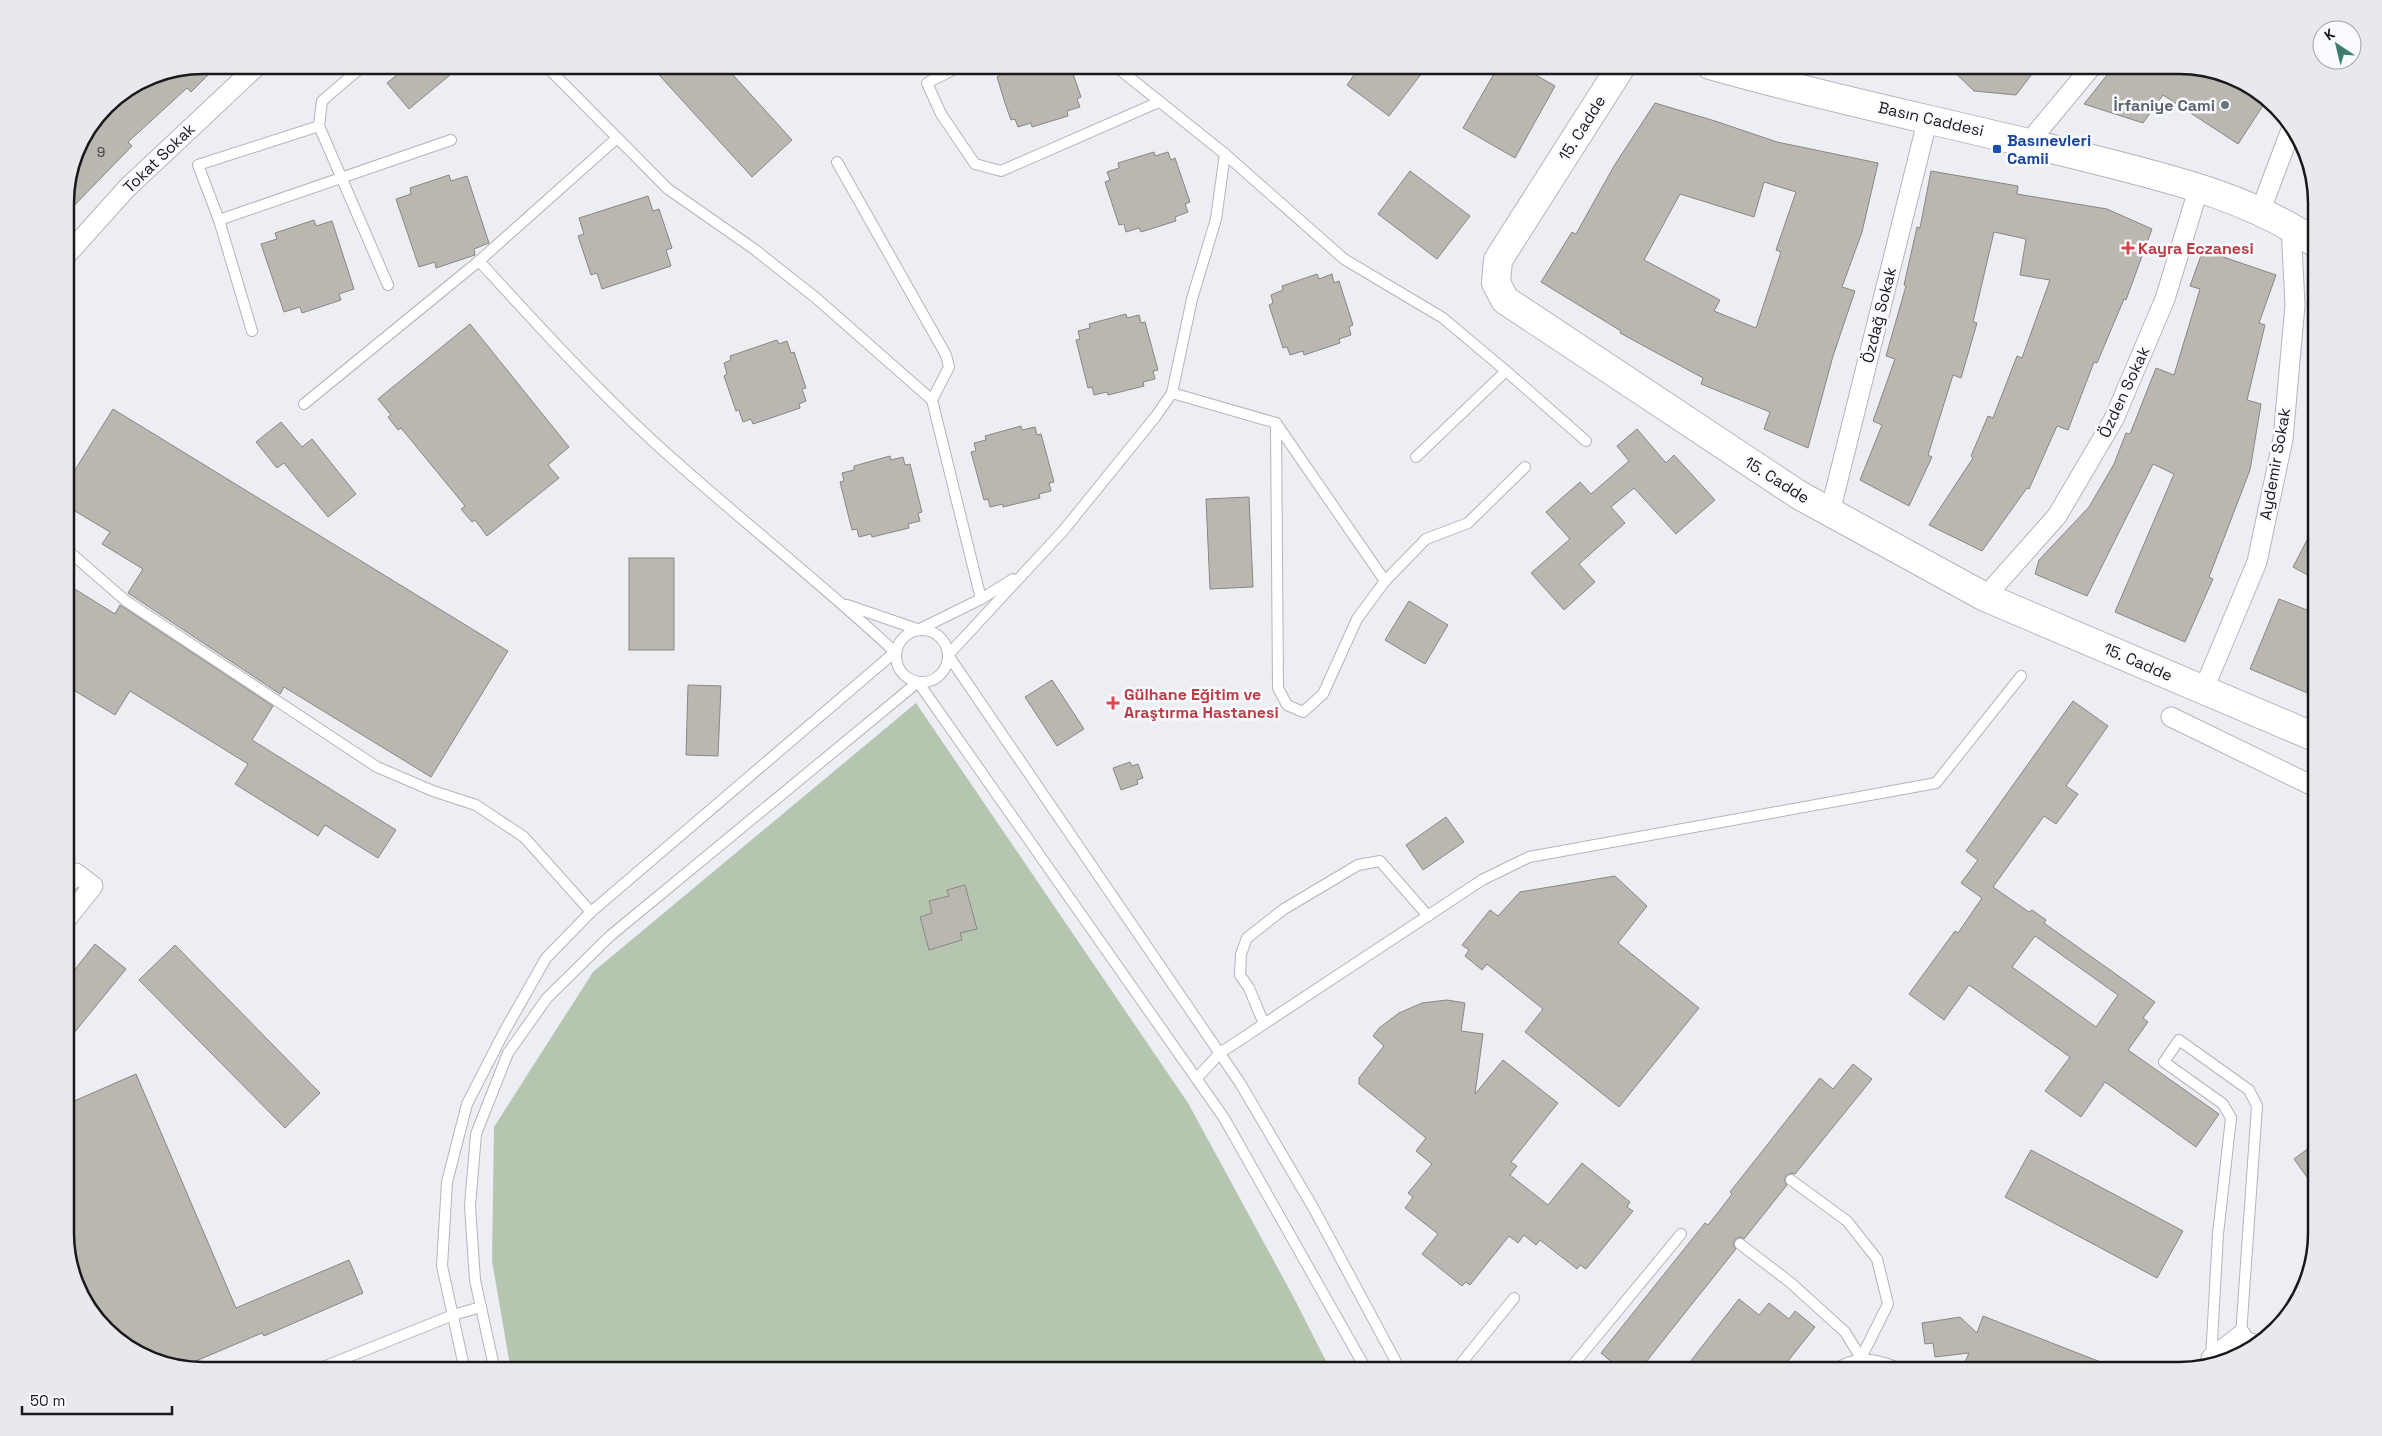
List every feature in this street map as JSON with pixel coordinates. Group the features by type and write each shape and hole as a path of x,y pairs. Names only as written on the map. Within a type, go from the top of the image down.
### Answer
{"street":[{"name":"Tokat Sokak","path":"74,247 127,188 248,74"},
{"name":"15. Cadde","path":"1616,74 1498,260 1496,283 1504,300 1799,495 1986,597 2308,734"},
{"name":"Basın Caddesi","path":"1772,74 1928,118 2029,142 2199,187 2291,226 2308,238"},
{"path":"2029,142 2086,74"},
{"name":"Özdağ Sokak","path":"1830,512 1928,118"},
{"path":"2260,212 2289,135"},
{"name":"Özden Sokak","path":"1986,597 2057,516 2114,419 2165,299 2199,187"},
{"name":"Aydemir Sokak","path":"2203,691 2257,562 2283,439 2295,305 2291,226"},
{"path":"2171,717 2308,784"},
{"path":"74,876 76,873 93,886 74,909"},
{"path":"2224,1354 2245,1344"}],"lane":[{"path":"354,74 322,101 319,126 388,285"},
{"path":"554,74 668,189 754,250 816,298 932,400 981,599"},
{"path":"945,74 927,83 941,114 975,164 1001,171 1158,102"},
{"path":"1125,74 1224,154 1344,259 1443,318 1586,441"},
{"path":"252,331 219,220 198,165 319,126"},
{"path":"304,404 479,261 617,138"},
{"path":"219,220 341,176 451,140"},
{"path":"493,1362 475,1280 470,1206 476,1134 508,1053 548,998 610,936 918,682 935,678 942,672 948,655 1063,531 1156,416 1172,393 1192,299 1216,219 1224,154"},
{"path":"837,162 946,355 949,368 932,400"},
{"path":"479,261 593,384 642,431 844,604 895,652 895,661 903,675 918,682 1224,1118 1362,1362"},
{"path":"1416,457 1506,371"},
{"path":"1172,393 1276,423 1386,581"},
{"path":"1276,423 1278,688 1287,704 1303,712 1323,694 1357,619 1386,581 1426,539 1468,523 1525,467"},
{"path":"74,556 126,601 377,767 433,791 476,805 524,837 591,912"},
{"path":"463,1362 442,1266 446,1191 467,1104 504,1032 546,958 591,912 895,652 902,637 981,599 1025,572"},
{"path":"844,604 935,633 942,638 948,655 1220,1053 1314,1209 1396,1362"},
{"path":"1197,1078 1220,1053 1482,880 1529,857 1936,784 2022,676"},
{"path":"1264,1024 1249,988 1240,975 1241,954 1247,938 1284,908 1358,865 1380,862 1428,916"},
{"path":"2211,1358 2218,1234 2231,1118 2223,1104 2164,1062 2179,1040 2249,1090 2257,1106 2245,1344"},
{"path":"1791,1180 1847,1221 1877,1259 1888,1304 1860,1362"},
{"path":"1575,1362 1681,1234"},
{"path":"1740,1244 1791,1283 1845,1332 1861,1358"},
{"path":"1462,1362 1514,1298"},
{"path":"336,1362 453,1315 481,1307"},
{"path":"1847,1362 1861,1358 1875,1362"}],"green space":[{"path":"916,703 1188,1103 1294,1298 1326,1362 509,1362 492,1261 494,1127 593,972"}],"building":[{"path":"209,74 191,92 187,88 128,142 132,146 74,206 76,177 81,161 95,131 111,111 131,95 153,84 177,76"},
{"path":"398,74 451,74 409,109 387,83"},
{"path":"658,74 732,74 792,140 752,177"},
{"path":"1073,74 1081,97 1077,99 1080,107 1067,111 1068,116 1032,127 1031,123 1018,127 1015,119 1011,120 1005,103 997,77 1001,75"},
{"path":"1355,74 1421,74 1389,116 1347,85"},
{"path":"1494,74 1534,74 1555,86 1515,158 1463,128"},
{"path":"1956,74 2032,74 2016,95 1974,91"},
{"path":"2108,74 2179,74 2213,78 2244,91 2263,105 2238,144 2163,95 2143,123 2084,104"},
{"path":"1655,103 1777,142 1878,163 1862,232 1842,287 1855,291 1833,356 1808,448 1764,429 1770,412 1701,384 1703,378 1620,333 1621,331 1541,282 1572,232 1576,234 1614,166","holes":["1764,182 1796,192 1776,250 1781,252 1756,328 1714,311 1720,300 1644,260 1680,194 1754,217"]},
{"path":"1154,152 1155,156 1168,152 1171,160 1175,158 1190,202 1185,204 1188,212 1175,217 1176,221 1141,232 1139,228 1126,232 1124,224 1119,225 1105,182 1110,180 1107,172 1119,168 1118,163"},
{"path":"1410,171 1470,216 1437,259 1378,214"},
{"path":"1931,171 2018,186 2017,194 2107,209 2152,229 2126,300 2124,299 2097,363 2094,362 2068,430 2057,426 2029,489 2027,488 1982,551 1929,525 1973,458 1971,456 1988,416 1993,418 2017,356 2022,358 2050,280 2020,275 2026,239 1994,232 1973,322 1977,323 1961,378 1953,375 1928,455 1932,457 1909,506 1860,480 1882,425 1873,421 1895,359 1886,356 1906,286 1904,285 1917,227 1920,228"},
{"path":"449,175 451,181 467,176 489,243 474,249 475,255 436,268 435,262 419,267 396,199 411,194 410,188"},
{"path":"648,196 653,211 659,209 672,248 666,250 671,266 602,289 597,273 591,275 578,236 584,234 579,218"},
{"path":"314,220 316,226 332,221 354,289 339,294 341,300 302,313 300,307 284,312 261,244 277,239 275,233"},
{"path":"2203,250 2276,275 2259,323 2265,325 2247,400 2261,404 2250,470 2209,577 2213,579 2185,642 2115,612 2174,474 2153,464 2087,596 2035,574 2039,560 2089,507 2114,464 2126,433 2130,434 2156,368 2174,375 2200,289 2190,286"},
{"path":"1317,274 1319,279 1332,274 1334,283 1339,281 1353,325 1349,327 1351,335 1339,339 1340,343 1304,355 1303,351 1290,355 1287,347 1283,348 1269,305 1273,303 1271,295 1283,290 1282,286"},
{"path":"1126,314 1127,318 1139,315 1141,323 1145,322 1158,370 1153,371 1155,379 1143,382 1144,386 1108,395 1107,392 1094,395 1092,387 1088,388 1076,340 1080,339 1078,331 1090,328 1089,324"},
{"path":"470,324 569,447 548,465 559,478 487,536 475,520 472,522 461,509 465,506 401,428 398,430 388,417 391,415 378,399"},
{"path":"777,340 779,344 787,341 791,353 794,352 806,388 802,389 806,401 799,404 800,408 753,424 751,419 743,422 739,410 736,411 724,376 727,374 724,363 731,360 730,356"},
{"path":"113,409 508,651 431,777 284,687 280,694 128,593 143,569 102,544 110,532 74,510 74,472"},
{"path":"281,422 302,447 312,439 356,494 328,517 284,463 277,468 256,442"},
{"path":"1021,426 1022,430 1035,427 1037,435 1041,434 1054,482 1049,483 1051,491 1039,494 1040,498 1003,507 1003,504 990,507 988,499 984,500 971,452 976,451 974,443 986,440 985,436"},
{"path":"1637,429 1666,463 1674,455 1715,500 1676,534 1634,488 1611,507 1625,523 1579,564 1595,582 1564,610 1531,573 1570,539 1546,512 1580,482 1591,494 1629,461 1617,446"},
{"path":"890,456 891,460 903,457 905,465 910,464 922,512 918,513 920,521 908,524 909,528 872,537 871,534 859,537 857,529 852,530 840,482 844,481 842,473 854,470 854,466"},
{"path":"1249,497 1253,587 1210,589 1206,499"},
{"path":"2308,538 2308,575 2293,567"},
{"path":"629,558 674,558 674,650 629,650"},
{"path":"74,589 115,614 120,605 273,706 252,740 396,830 378,858 325,825 318,836 235,784 248,764 130,691 115,715 74,690"},
{"path":"2279,599 2308,610 2308,693 2250,669"},
{"path":"1409,601 1448,625 1425,664 1385,640"},
{"path":"1052,680 1084,729 1057,746 1025,697"},
{"path":"688,685 721,686 718,756 686,755"},
{"path":"2073,701 2108,726 2066,786 2078,794 2056,824 2044,816 1993,887 2029,912 2032,910 2046,920 2044,923 2155,1002 2143,1018 2148,1022 2128,1050 2219,1114 2196,1147 2105,1082 2081,1117 2045,1091 2070,1057 1969,985 1944,1020 1909,994 1955,931 1958,933 1982,898 1961,883 1978,860 1966,851","holes":["2035,936 2118,995 2096,1027 2012,967"]},
{"path":"1130,762 1132,766 1138,764 1143,778 1137,780 1138,784 1121,790 1113,768"},
{"path":"1446,817 1464,842 1423,870 1406,845"},
{"path":"1615,876 1647,906 1618,943 1699,1008 1619,1107 1525,1032 1543,1009 1487,964 1482,970 1465,956 1469,950 1462,945 1490,910 1498,916 1520,892"},
{"path":"965,885 977,929 960,933 962,940 929,950 920,917 932,913 929,901 949,896 947,890"},
{"path":"95,944 126,969 74,1033 74,971"},
{"path":"175,945 320,1093 285,1128 139,980"},
{"path":"1447,1000 1465,1003 1461,1031 1483,1034 1475,1094 1503,1060 1558,1103 1511,1162 1517,1166 1510,1175 1548,1205 1582,1163 1630,1202 1627,1207 1633,1211 1586,1269 1580,1265 1577,1269 1540,1240 1536,1245 1524,1235 1518,1243 1509,1236 1470,1285 1466,1282 1462,1286 1422,1254 1438,1234 1405,1208 1413,1197 1408,1193 1432,1164 1416,1151 1426,1138 1359,1084 1359,1078 1384,1046 1373,1036 1379,1028 1399,1013 1422,1003"},
{"path":"1853,1064 1872,1079 1795,1174 1791,1173 1786,1176 1784,1180 1787,1185 1744,1239 1740,1237 1735,1239 1733,1244 1736,1249 1646,1362 1612,1362 1601,1353 1705,1223 1708,1225 1720,1210 1732,1194 1730,1192 1820,1078 1833,1089"},
{"path":"136,1074 236,1308 349,1260 363,1293 264,1336 262,1333 195,1362 169,1358 138,1345 124,1336 111,1325 91,1298 76,1259 74,1242 74,1101"},
{"path":"2308,1149 2308,1178 2294,1159"},
{"path":"2031,1150 2183,1231 2157,1278 2005,1197"},
{"path":"1739,1299 1759,1315 1769,1303 1789,1319 1795,1311 1815,1327 1787,1362 1690,1362"},
{"path":"1983,1316 2101,1362 1965,1362 1969,1353 1935,1357 1933,1343 1925,1344 1922,1323 1960,1317 1977,1333"}],"place":[{"name":"İrfaniye Cami","path":"2225,105"},
{"name":"Basınevleri Camii","path":"1997,149"},
{"name":"Kayra Eczanesi","path":"2128,248"},
{"name":"Gülhane Eğitim ve Araştırma Hastanesi","path":"1113,703"}]}
